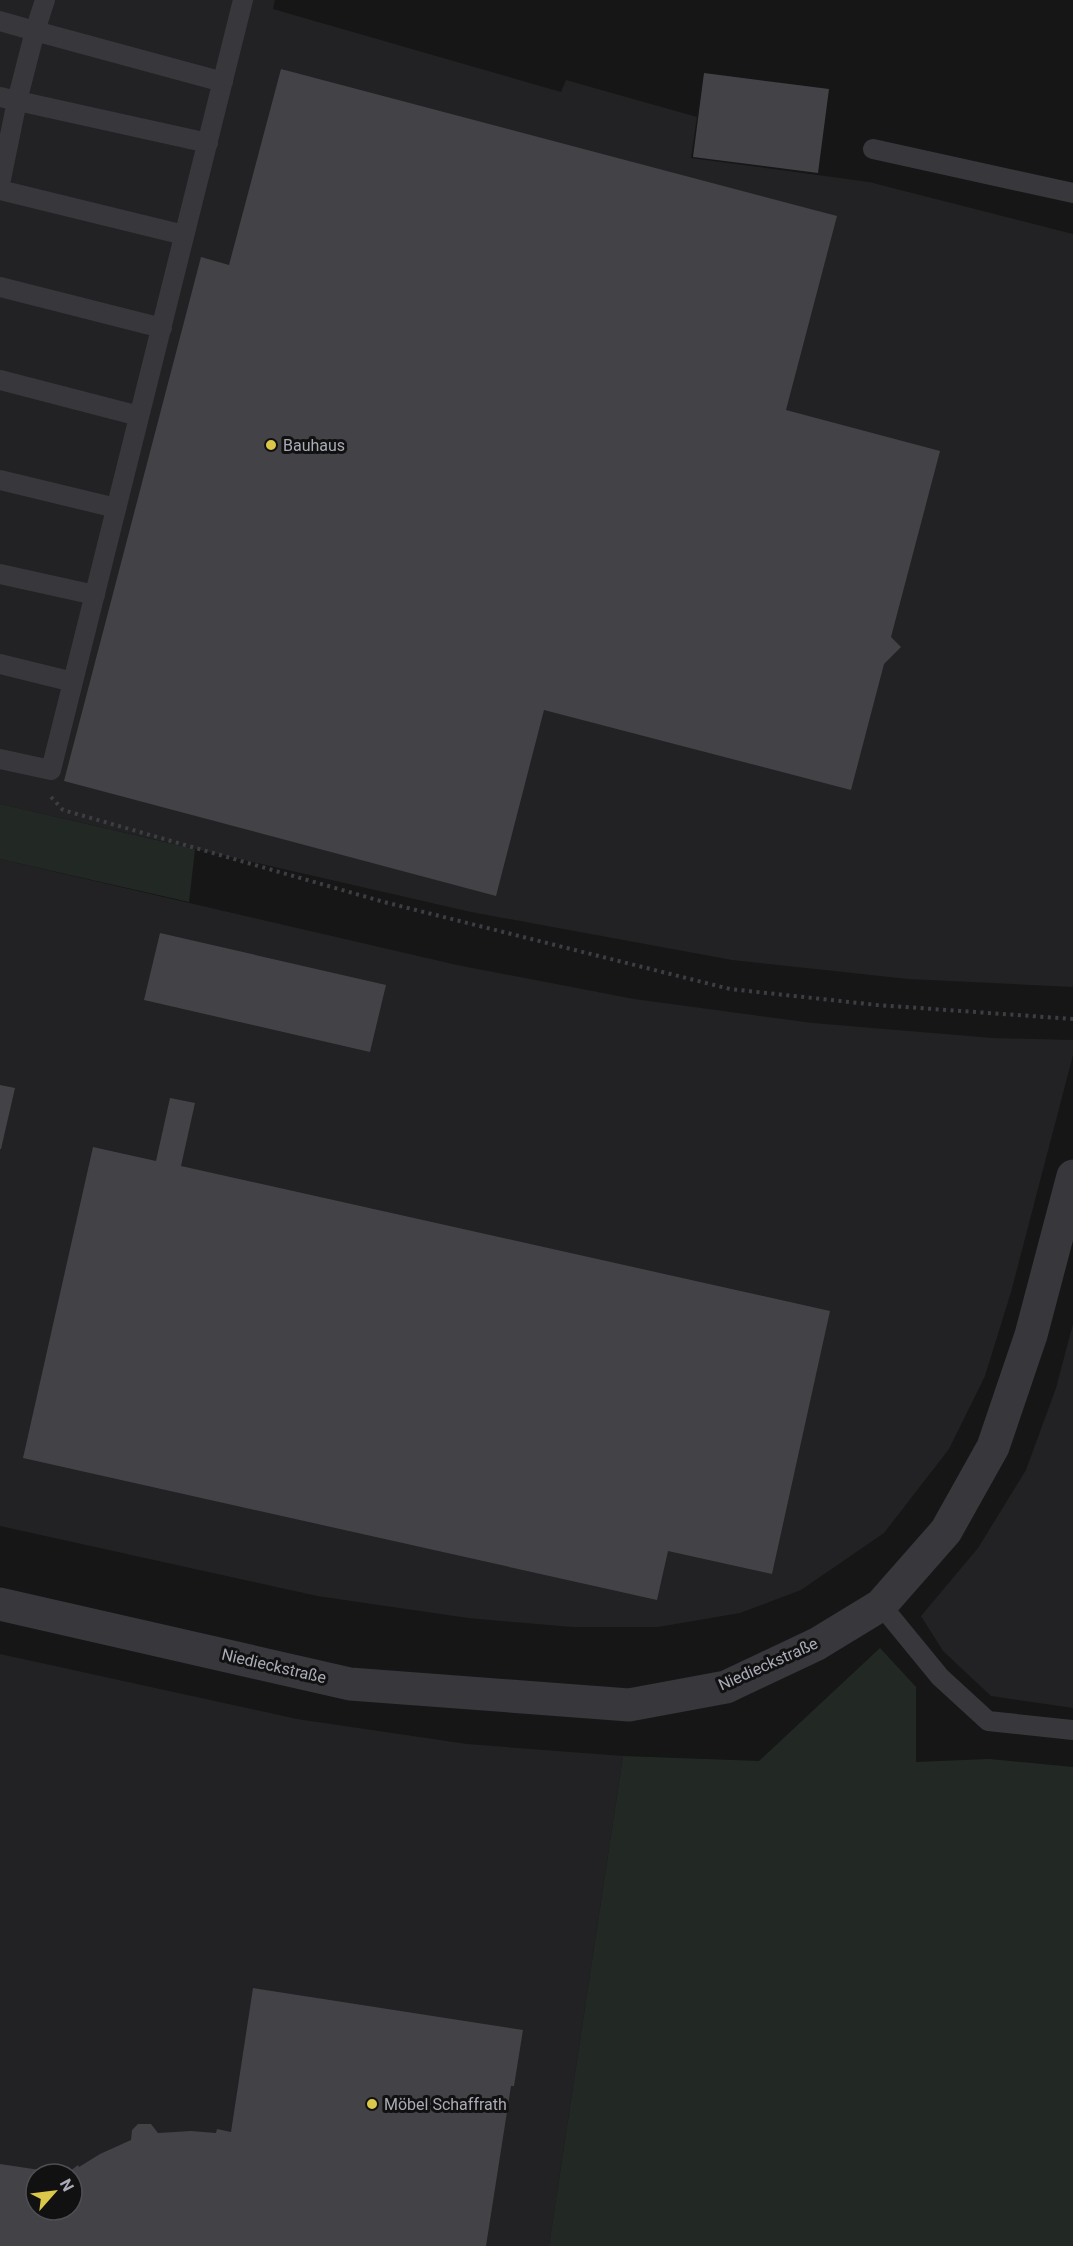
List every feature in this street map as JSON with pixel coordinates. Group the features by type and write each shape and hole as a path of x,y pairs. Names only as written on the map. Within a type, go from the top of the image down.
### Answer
{"street":[{"name":"Niedieckstraße","path":"0,1604 350,1683 629,1705 726,1687 817,1644 881,1605 946,1531 993,1447 1031,1335 1073,1176"}],"lane":[{"path":"0,184 8,99 45,0"},
{"path":"0,759 51,770 243,0"},
{"path":"0,21 223,82"},
{"path":"8,99 207,143"},
{"path":"873,149 1073,193"},
{"path":"0,190 184,235"},
{"path":"0,287 162,328"},
{"path":"0,380 139,416"},
{"path":"0,480 116,508"},
{"path":"0,574 94,595"},
{"path":"0,664 73,682"},
{"path":"881,1605 940,1677 988,1721 1073,1730"}],"path":[{"path":"51,770 46,791 63,810 384,903 730,989 877,1005 1073,1019"}],"shaded area":[{"path":"0,0 275,0 273,9 561,92 566,80 697,117 691,158 869,182 1073,234 1073,987 908,979 732,960 471,912 0,804"},
{"path":"0,804 195,849 189,902 0,859"},
{"path":"0,859 457,965 634,999 813,1023 993,1038 1073,1040 1073,1055 1011,1292 985,1376 949,1449 884,1533 801,1590 740,1613 658,1627 572,1627 468,1618 317,1596 0,1526"},
{"path":"1073,1324 1073,1708 991,1696 943,1651 921,1616 978,1548 1026,1470 1056,1388"},
{"path":"880,1648 916,1687 916,1762 989,1759 1073,1767 1073,2246 549,2246 623,1756 759,1761"},
{"path":"0,1654 297,1719 467,1744 623,1756 549,2246 0,2246"}],"building":[{"path":"281,69 837,216 786,410 940,451 891,637 901,647 884,664 851,790 544,710 496,896 64,781 201,257 229,265"},
{"path":"704,73 829,89 818,173 693,157"},
{"path":"160,933 386,985 370,1052 144,1000"},
{"path":"0,1085 15,1088 1,1149 0,1149"},
{"path":"170,1098 195,1103 181,1166 830,1311 772,1574 668,1551 657,1600 23,1458 93,1147 156,1161"},
{"name":"Möbel Schaffrath","path":"253,1988 523,2030 514,2086 511,2086 486,2246 0,2246 0,2164 24,2168 24,2222 84,2222 84,2164 131,2140 132,2130 138,2124 151,2124 158,2133 191,2131 216,2133 217,2129 231,2132"}],"place":[{"name":"Bauhaus","path":"271,445"},
{"name":"Möbel Schaffrath","path":"372,2104"}]}
